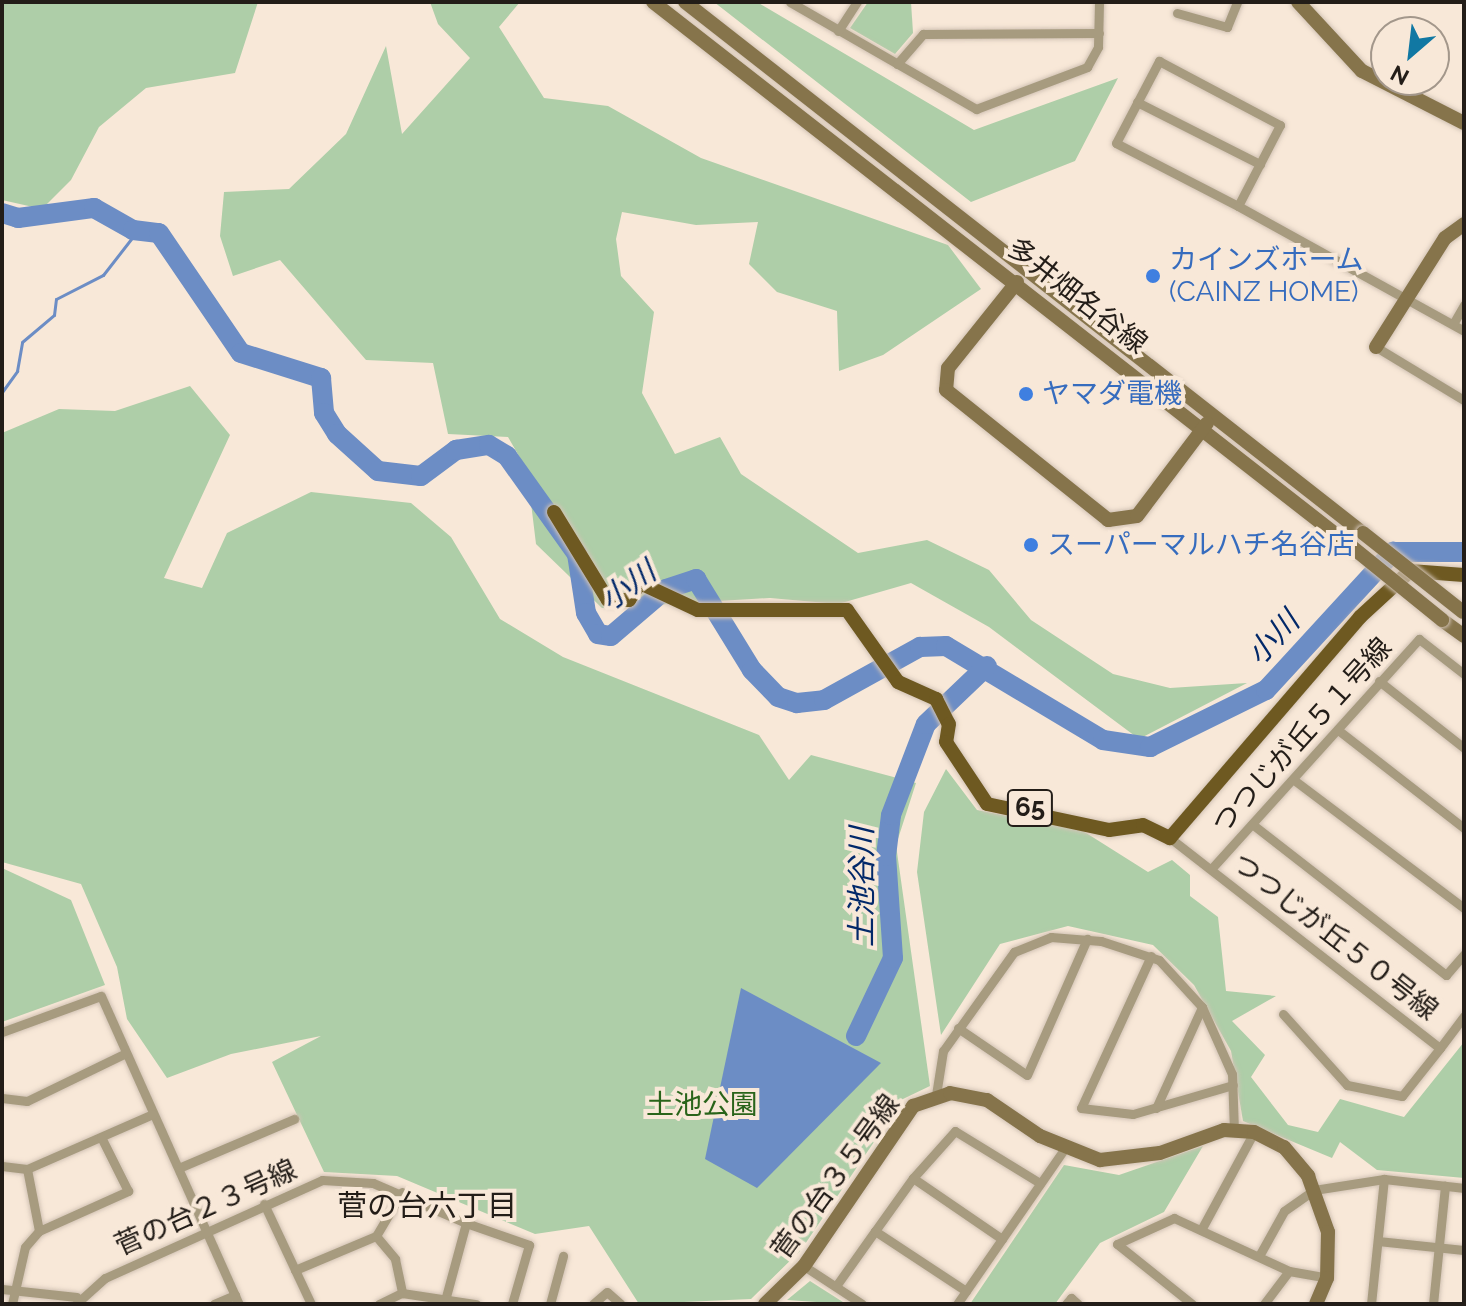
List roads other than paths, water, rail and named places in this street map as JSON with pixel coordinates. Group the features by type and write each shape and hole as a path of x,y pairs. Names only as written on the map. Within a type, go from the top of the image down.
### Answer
{"main road":[{"name":"65","path":"554,512 608,600 629,600 640,583 711,610 847,610 887,665 942,710 946,742 987,804 1109,830 1143,825 1170,838"},
{"path":"1170,838 1360,617 1410,571 1464,575"}],"street":[{"name":"多井畑名谷線","path":"653,2 1017,282 1363,533 1464,612"},
{"name":"多井畑名谷線","path":"685,2 1208,422 1352,547 1464,636"},
{"path":"790,2 976,109 1087,67 1099,33 1099,2"},
{"path":"838,31 857,2"},
{"path":"1177,13 1227,27 1237,2"},
{"path":"1298,2 1362,71 1464,123"},
{"path":"897,64 923,34 1099,33"},
{"path":"1238,206 1280,125 1159,61 1116,143 1238,206 1464,331"},
{"path":"1137,102 1260,164"},
{"path":"1464,224 1405,297 1376,347 1464,400"},
{"path":"1017,282 948,368 946,390 965,409 1120,523 1137,516 1208,422"},
{"path":"1453,324 1464,305"},
{"name":"つつじが丘５１号線","path":"1212,868 1419,639 1464,674"},
{"path":"1379,681 1464,748"},
{"path":"1338,730 1464,828"},
{"path":"1294,780 1464,908"},
{"path":"1252,824 1446,975 1464,954"},
{"name":"つつじが丘５０号線","path":"1170,838 1440,1048 1464,1016"},
{"path":"958,1028 1027,1075 1087,939"},
{"path":"936,1095 943,1051 1014,952 1033,940 1087,939 1151,956 1202,1007 1233,1085 1234,1130"},
{"path":"1151,956 1081,1108 1105,1116 1156,1108 1233,1085"},
{"path":"2,1032 101,996 153,1114 181,1167 237,1299 214,1304"},
{"path":"1156,1108 1202,1007"},
{"path":"1283,1014 1347,1085 1402,1096 1440,1048"},
{"path":"2,1098 27,1101 126,1053"},
{"name":"菅の台３５号線","path":"765,1304 804,1266 913,1106 936,1095 987,1100 1065,1148 1123,1162 1234,1130 1254,1132 1284,1147 1314,1190 1332,1250 1327,1278 1316,1304"},
{"path":"2,1166 27,1169 153,1114"},
{"path":"181,1167 294,1119"},
{"path":"836,1286 913,1178 955,1131 1040,1183"},
{"path":"1201,1230 1254,1132"},
{"path":"12,1304 25,1247 39,1231 128,1191 101,1137"},
{"path":"957,1304 1065,1148"},
{"path":"27,1169 39,1231"},
{"path":"913,1178 1002,1239"},
{"path":"1371,1304 1384,1179"},
{"path":"1259,1256 1284,1211 1314,1190 1384,1179 1464,1188"},
{"name":"菅の台２３号線","path":"77,1301 207,1228 322,1180 402,1192 466,1223 529,1245 512,1304"},
{"path":"1433,1304 1445,1186"},
{"path":"295,1270 376,1236 402,1192"},
{"path":"264,1204 311,1304"},
{"path":"1192,1304 1117,1244 1170,1218 1289,1271 1327,1278"},
{"path":"445,1300 466,1223"},
{"path":"875,1231 966,1291"},
{"path":"376,1236 395,1259 402,1293"},
{"path":"1378,1241 1464,1250"},
{"path":"550,1304 563,1256"},
{"path":"804,1266 862,1304"},
{"path":"1264,1304 1289,1271"},
{"path":"2,1289 77,1301"},
{"path":"593,1304 607,1292 621,1304"},
{"path":"379,1304 402,1293 476,1304"},
{"path":"1066,1304 1071,1298 1078,1304"}],"water":[{"path":"741,988 881,1063 757,1188 705,1159"}],"waterway":[{"name":"小川","path":"2,213 18,218 94,208 133,230 159,233 241,353 321,378 324,413 337,434 378,471 421,476 456,450 489,445 507,456 577,554 586,613 598,634 611,636 666,589 696,579 752,670 778,697 797,703 824,700 920,647 946,646 1103,740 1150,747 1266,690 1393,552 1464,552"},
{"path":"2,392 17,371 22,342 54,315 56,299 103,275 138,230"},
{"name":"土池谷川","path":"856,1036 893,958 886,856 891,815 926,724 987,666"}],"place":[{"name":"カインズホーム (CAINZ HOME)","path":"1153,276"},
{"name":"ヤマダ電機","path":"1026,394"},
{"name":"スーパーマルハチ名谷店","path":"1031,545"}],"district":[{"name":"菅の台六丁目","path":"427,1206"}],"park label":[{"name":"土池公園","path":"702,1105"}]}
